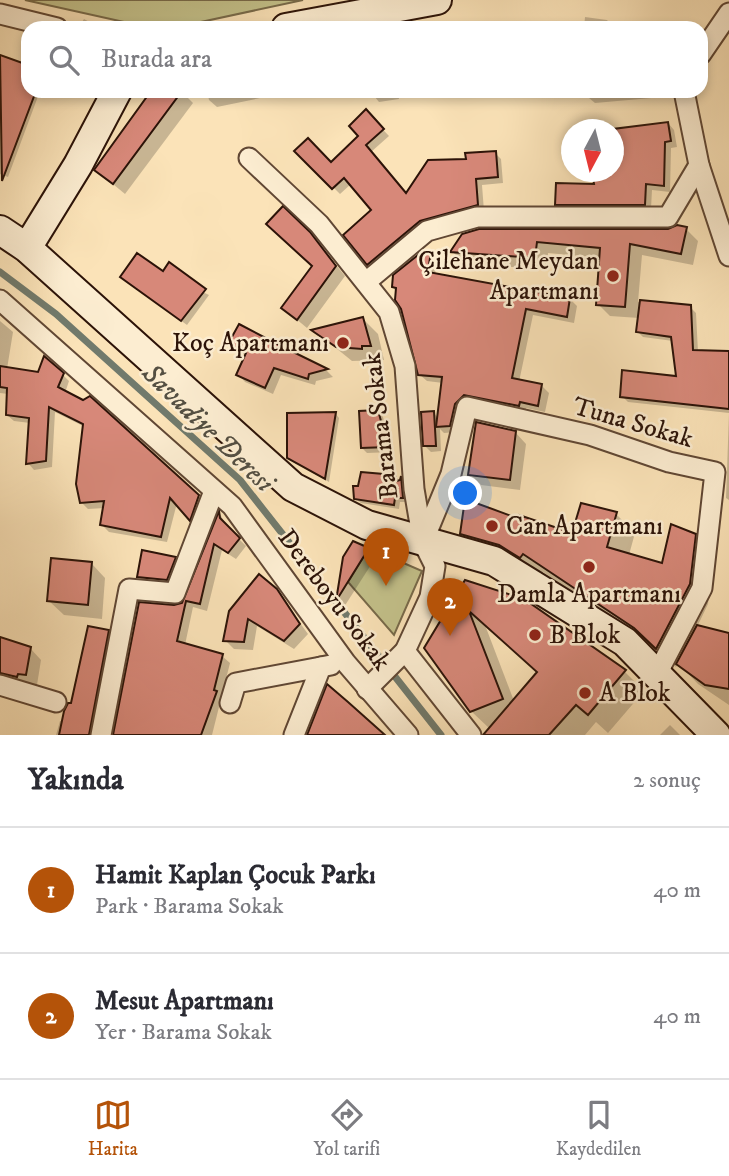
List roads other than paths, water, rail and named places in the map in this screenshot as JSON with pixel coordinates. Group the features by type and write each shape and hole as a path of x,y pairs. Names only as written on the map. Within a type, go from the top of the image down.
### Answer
{"street":[{"path":"327,21 437,0"},
{"path":"708,44 729,13"},
{"path":"0,14 28,21"},
{"path":"27,248 79,165 113,98"},
{"path":"685,98 699,165 729,256"},
{"name":"Barama Sokak","path":"249,158 318,224 389,312 405,366 414,489 423,542 435,566 432,587 405,651"},
{"path":"366,282 427,231 477,217 668,217 699,165"},
{"path":"0,230 27,248 293,487 367,525 495,561 625,642 719,731"},
{"name":"Dereboyu Sokak","path":"0,300 232,506 346,663 370,686 408,735"},
{"name":"Tuna Sokak","path":"423,542 451,474 467,407 590,435 669,463 715,472 702,588 658,673"},
{"path":"101,735 129,589 175,593 214,491"},
{"path":"370,686 405,651"},
{"name":"Dereboyu Sokak","path":"405,651 471,735"},
{"path":"230,704 236,683 346,663"},
{"path":"294,735 321,667"},
{"path":"0,685 56,702"}],"waterway":[{"name":"Savadiye Deresi","path":"0,272 56,314 240,480 441,735"}],"place":[{"name":"Çilehane Meydan Apartmanı","path":"613,276"},
{"name":"Koç Apartmanı","path":"343,343"},
{"name":"Can Apartmanı","path":"492,526"},
{"name":"Damla Apartmanı","path":"589,567"},
{"name":"Hamit Kaplan Çocuk Parkı","path":"386,586"},
{"name":"B Blok","path":"535,635"},
{"name":"Mesut Apartmanı","path":"450,636"},
{"name":"A Blok","path":"585,693"}]}
